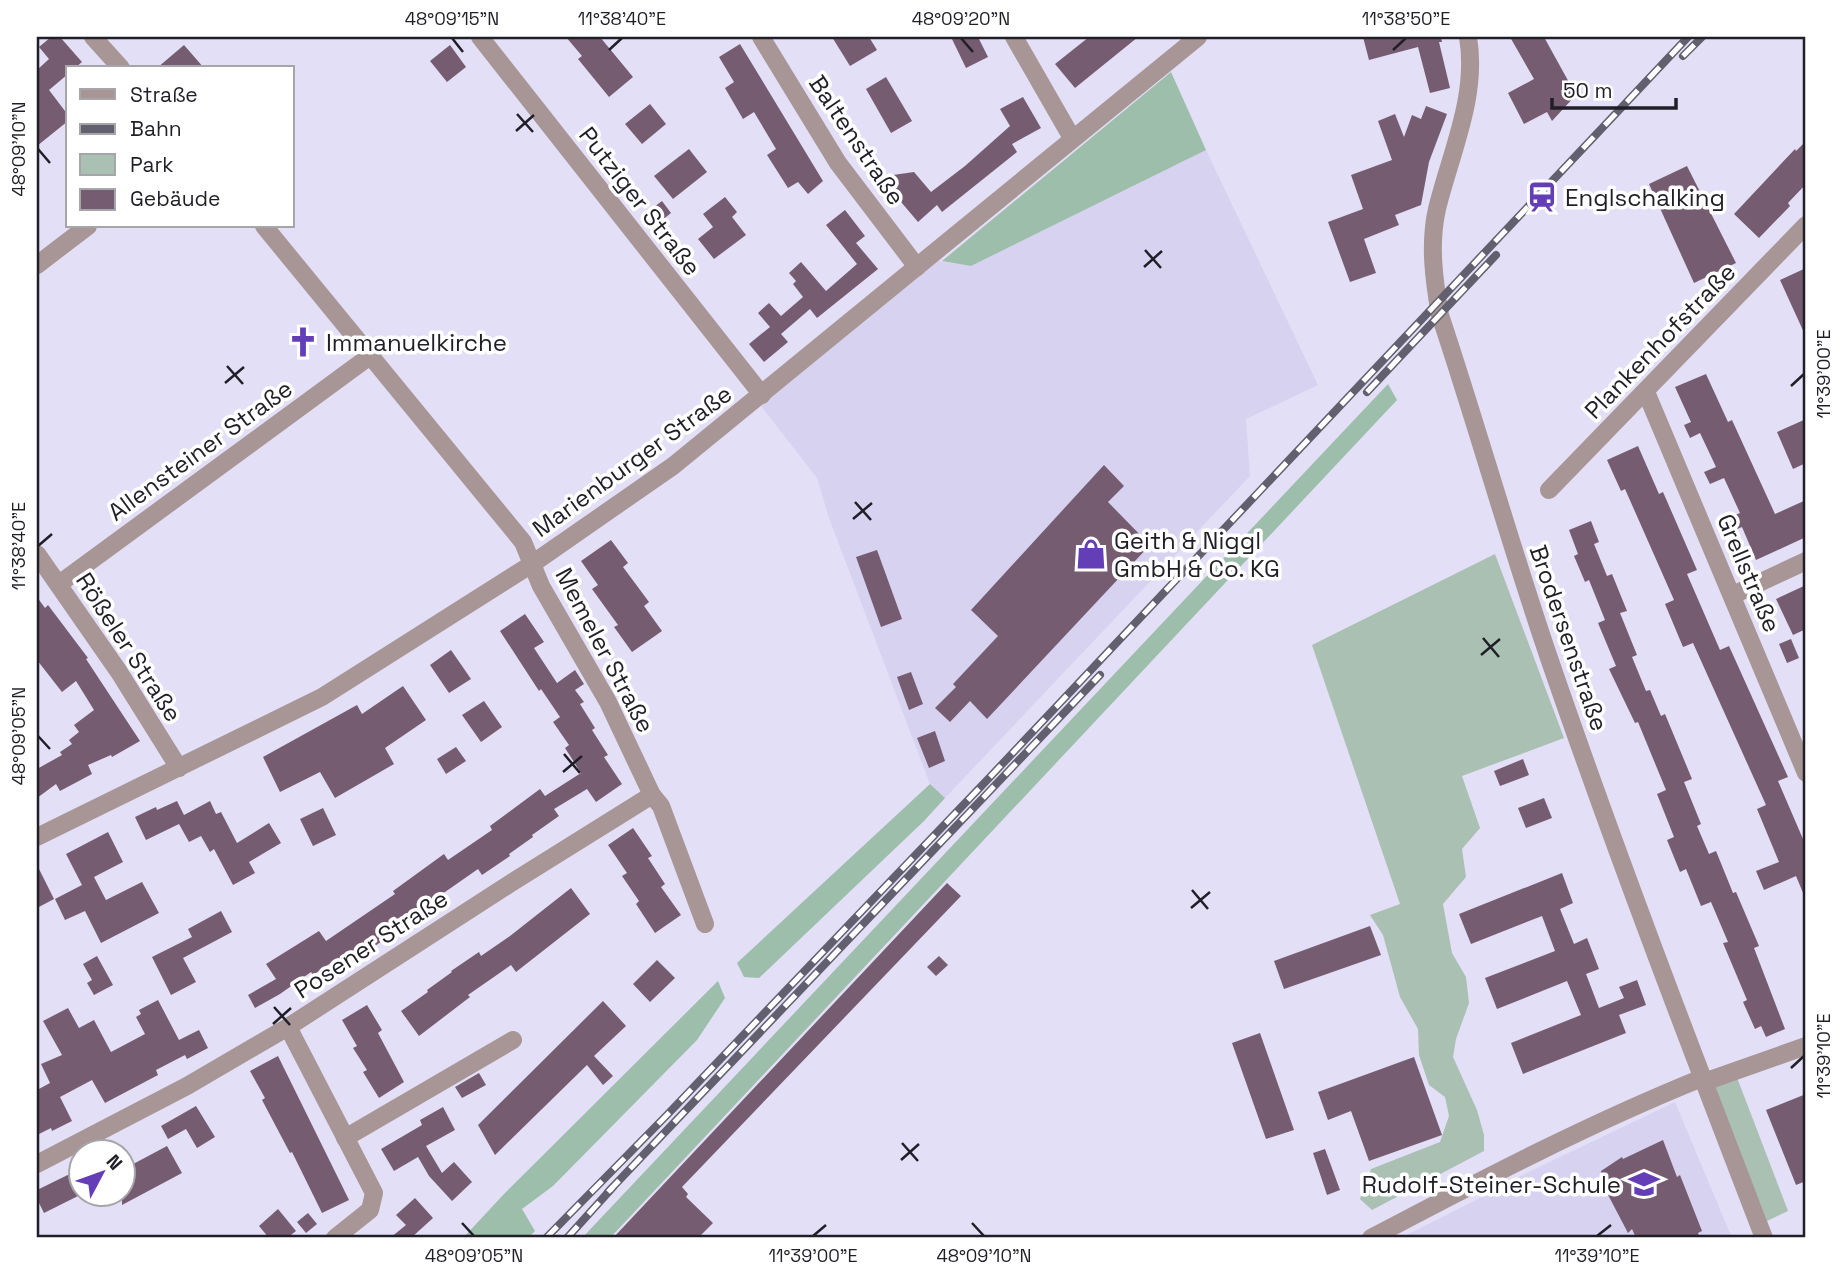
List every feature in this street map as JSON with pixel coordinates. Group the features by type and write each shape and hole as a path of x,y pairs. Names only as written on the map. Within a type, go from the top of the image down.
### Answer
{"street":[{"path":"93,37 119,66"},
{"name":"Putziger Straße","path":"480,37 762,395"},
{"name":"Baltenstraße","path":"761,37 838,163 917,267"},
{"path":"1014,37 1072,138"},
{"name":"Marienburger Straße","path":"37,837 323,697 532,564 673,466 1198,37"},
{"name":"Brodersenstraße","path":"1468,37 1472,58 1469,97 1437,211 1433,240 1434,281 1440,315 1549,659 1763,1238"},
{"name":"Plankenhofstraße","path":"1549,490 1806,225"},
{"path":"37,265 85,228"},
{"name":"Memeler Straße","path":"266,228 523,542 541,586 608,702 652,795 661,806 705,924"},
{"name":"Allensteiner Straße","path":"58,584 370,356"},
{"name":"Grellstraße","path":"1646,391 1806,773"},
{"name":"Rößeler Straße","path":"37,554 119,671 179,768"},
{"path":"1732,595 1806,561"},
{"name":"Posener Straße","path":"37,1164 187,1086 288,1027 652,795"},
{"path":"288,1027 374,1193 370,1210 335,1238"},
{"path":"345,1138 513,1040"},
{"path":"1371,1238 1493,1174 1639,1104 1806,1046"}],"shaded area":[{"path":"1206,150 1318,385 1246,419 1250,476 945,798 930,784 829,518 817,478 751,393 919,258 971,266"},
{"path":"1675,1102 1732,1238 1401,1238 1488,1194 1500,1195 1508,1182"}],"green space":[{"path":"1171,72 1206,150 971,266 942,261"},
{"path":"1388,384 1397,400 610,1238 582,1238"},
{"path":"1495,554 1564,738 1462,776 1480,828 1462,849 1466,877 1443,904 1452,953 1466,977 1469,1003 1456,1039 1453,1057 1477,1110 1484,1135 1484,1151 1372,1210 1360,1199 1371,1169 1440,1142 1449,1116 1445,1097 1429,1085 1419,1055 1418,1029 1400,997 1383,935 1370,915 1400,904 1312,645"},
{"path":"930,784 945,798 924,821 759,978 744,977 737,963"},
{"path":"718,981 725,998 697,1040 553,1186 522,1209 535,1231 528,1238 463,1238 504,1194"},
{"path":"1736,1075 1788,1211 1767,1221 1713,1085"}],"building":[{"path":"51,37 60,37 82,62 77,66 66,66 66,76 49,90 66,112 66,123 37,146 37,70 49,59 39,47"},
{"path":"566,37 600,37 633,77 609,97 578,59 582,56"},
{"path":"832,37 869,37 877,50 850,66"},
{"path":"951,37 978,37 988,57 966,68"},
{"path":"1089,37 1138,37 1075,88 1055,64"},
{"path":"1363,37 1441,37 1442,42 1439,42 1450,88 1430,93 1418,47 1369,60"},
{"path":"1510,37 1544,37 1576,95 1552,121 1547,112 1524,124 1508,93 1534,79"},
{"path":"740,44 823,181 808,194 798,182 788,188 767,155 776,149 754,112 743,119 725,88 734,82 719,57"},
{"path":"184,45 202,66 159,66"},
{"path":"450,45 466,67 447,82 430,61"},
{"path":"886,77 912,121 891,133 866,89"},
{"path":"1023,97 1041,128 1012,144 1017,152 942,212 937,205 918,222 896,196 893,175 914,172 931,192 1010,126 1000,109"},
{"path":"650,104 666,124 642,144 625,124"},
{"path":"1426,106 1447,114 1429,162 1421,205 1395,215 1399,225 1364,239 1376,273 1350,282 1328,222 1363,209 1351,175 1392,160 1378,121 1395,114 1404,137 1412,115 1421,119"},
{"path":"1806,141 1806,184 1788,203 1790,206 1759,238 1734,214 1795,149 1796,151"},
{"path":"689,149 707,172 673,199 654,176"},
{"path":"1687,166 1736,263 1694,283 1649,184"},
{"path":"725,197 737,212 732,217 746,235 714,259 698,239 713,227 703,214"},
{"path":"662,201 671,213 656,225 646,213"},
{"path":"845,210 865,236 856,243 878,269 817,318 810,309 781,334 788,342 764,362 749,344 770,327 758,313 769,303 781,316 803,297 789,273 801,262 826,291 857,264 826,225"},
{"path":"1806,268 1806,337 1780,280"},
{"path":"1706,374 1728,422 1732,420 1775,514 1806,500 1806,537 1756,560 1742,527 1730,532 1725,519 1740,513 1724,478 1710,484 1704,472 1716,467 1700,433 1690,438 1684,425 1691,422 1675,387"},
{"path":"1806,419 1806,463 1793,469 1777,432"},
{"path":"1638,446 1659,494 1663,492 1697,570 1687,574 1720,650 1729,646 1788,777 1778,781 1806,846 1806,900 1796,876 1764,890 1756,871 1779,862 1757,809 1766,805 1693,643 1683,647 1665,604 1674,600 1625,489 1621,491 1607,460"},
{"path":"1104,465 1124,486 1108,502 1150,545 987,719 970,701 950,722 935,708 956,687 953,684 998,636 971,610"},
{"path":"1591,521 1599,542 1594,544 1607,576 1612,574 1627,611 1620,613 1637,655 1632,657 1646,691 1650,690 1661,716 1665,714 1692,779 1684,782 1701,824 1697,826 1709,854 1716,851 1759,946 1754,948 1785,1029 1766,1037 1761,1026 1755,1029 1743,1002 1747,1000 1723,943 1728,942 1711,902 1701,906 1686,869 1680,872 1667,840 1674,837 1657,794 1666,790 1638,722 1635,723 1609,669 1616,666 1598,623 1605,620 1589,580 1585,582 1574,556 1578,554 1569,530"},
{"path":"611,540 628,563 623,567 649,602 644,606 662,631 632,652 614,627 618,625 592,589 598,585 581,561"},
{"path":"877,550 902,619 881,627 856,557"},
{"path":"1806,585 1806,629 1793,635 1776,599"},
{"path":"37,597 45,608 48,605 88,658 86,659 140,741 112,757 111,755 88,765 92,774 60,791 56,784 37,798 37,769 62,755 60,752 72,744 69,740 79,732 74,725 94,710 76,681 62,692 37,660"},
{"path":"525,614 544,642 534,648 557,683 575,670 584,684 575,690 584,702 580,704 608,755 604,757 622,784 596,802 587,789 554,809 559,816 532,835 533,837 509,854 510,856 482,875 478,869 435,899 436,901 411,918 413,920 344,967 338,958 255,1008 248,995 276,979 266,964 319,931 326,941 395,894 393,891 444,854 448,860 492,830 490,826 540,789 545,796 581,773 565,748 569,745 553,722 560,717 541,689 539,691 500,631"},
{"path":"1791,639 1799,658 1787,663 1779,644"},
{"path":"451,650 471,679 449,693 430,665"},
{"path":"911,672 923,704 909,710 897,677"},
{"path":"403,686 426,720 385,748 394,764 335,798 320,772 280,792 263,757 357,705 362,714"},
{"path":"484,701 502,727 481,742 462,715"},
{"path":"935,731 945,761 929,768 917,738"},
{"path":"456,747 466,761 446,774 437,759"},
{"path":"1523,759 1529,775 1500,786 1494,771"},
{"path":"1544,798 1552,818 1526,828 1518,808"},
{"path":"177,801 184,815 210,801 216,814 221,812 237,843 269,823 281,843 249,862 255,873 233,885 214,849 210,852 201,836 189,842 179,824 146,840 135,817"},
{"path":"323,808 336,835 313,846 300,819"},
{"path":"633,828 652,856 648,858 665,884 661,887 681,915 655,933 636,904 639,901 622,876 627,873 608,845"},
{"path":"108,832 123,862 94,877 106,900 142,882 159,913 101,943 85,911 65,920 55,899 82,885 66,854"},
{"path":"37,865 54,899 37,908"},
{"path":"1562,873 1573,903 1560,909 1574,944 1587,938 1599,969 1586,974 1599,1008 1624,998 1619,987 1637,980 1646,1005 1619,1015 1626,1033 1523,1074 1511,1043 1581,1015 1567,981 1497,1009 1485,978 1555,951 1542,916 1471,944 1459,914"},
{"path":"947,883 961,896 682,1187 688,1194 686,1197 713,1223 698,1238 613,1238"},
{"path":"571,888 590,914 516,972 511,965 468,995 470,997 419,1036 401,1011 451,971 479,952 481,956 510,936"},
{"path":"221,911 232,932 183,958 196,982 171,995 152,957 192,937 188,929"},
{"path":"1370,926 1381,955 1284,989 1274,961"},
{"path":"97,956 113,985 94,995 87,983 92,980 83,964"},
{"path":"939,956 948,965 936,976 927,967"},
{"path":"657,960 675,978 650,1002 633,984"},
{"path":"158,1000 179,1040 199,1030 208,1048 187,1059 185,1055 156,1070 158,1075 105,1103 92,1080 60,1097 72,1121 37,1135 37,1090 50,1083 41,1064 62,1055 43,1021 68,1008 79,1028 94,1020 111,1052 145,1034 136,1017 141,1014 139,1010"},
{"path":"603,1001 626,1026 594,1056 613,1076 603,1085 587,1065 495,1155 478,1125"},
{"path":"367,1005 382,1030 378,1033 404,1082 379,1098 363,1072 367,1070 353,1048 357,1046 342,1020"},
{"path":"1260,1033 1294,1130 1266,1139 1232,1043"},
{"path":"278,1056 349,1200 322,1213 292,1152 290,1153 262,1100 265,1098 250,1071"},
{"path":"1414,1057 1442,1135 1369,1161 1351,1111 1328,1120 1318,1092"},
{"path":"479,1073 486,1085 462,1098 455,1087"},
{"path":"1806,1094 1806,1181 1796,1185 1766,1110"},
{"path":"196,1106 215,1137 197,1148 186,1129 168,1139 161,1126"},
{"path":"443,1107 455,1130 426,1146 442,1173 454,1162 472,1182 452,1201 429,1176 418,1157 394,1171 381,1149 422,1125 420,1120"},
{"name":"Rudolf-Steiner-Schule","path":"1663,1140 1702,1231 1698,1233 1700,1238 1636,1238 1632,1229 1628,1233 1606,1191 1601,1171 1622,1157 1623,1159"},
{"path":"167,1146 182,1173 136,1198 136,1163"},
{"path":"1325,1149 1340,1190 1327,1195 1313,1153"},
{"path":"66,1176 66,1202 44,1213 37,1199 37,1190"},
{"path":"415,1198 433,1218 411,1238 390,1238 406,1225 396,1215"},
{"path":"278,1209 296,1231 287,1238 269,1238 259,1226"},
{"path":"308,1213 317,1224 306,1233 297,1222"}],"railway":[{"path":"546,1238 990,777 1688,37"},
{"path":"1683,56 1702,37"},
{"path":"1367,392 1496,255"},
{"path":"608,1192 1100,675"},
{"path":"567,1238 613,1187"}],"place":[{"name":"Englschalking","path":"1542,197"},
{"name":"Immanuelkirche","path":"303,342"},
{"name":"Geith & Niggl GmbH & Co. KG","path":"1091,554"},
{"name":"Rudolf-Steiner-Schule","path":"1644,1184"}]}
